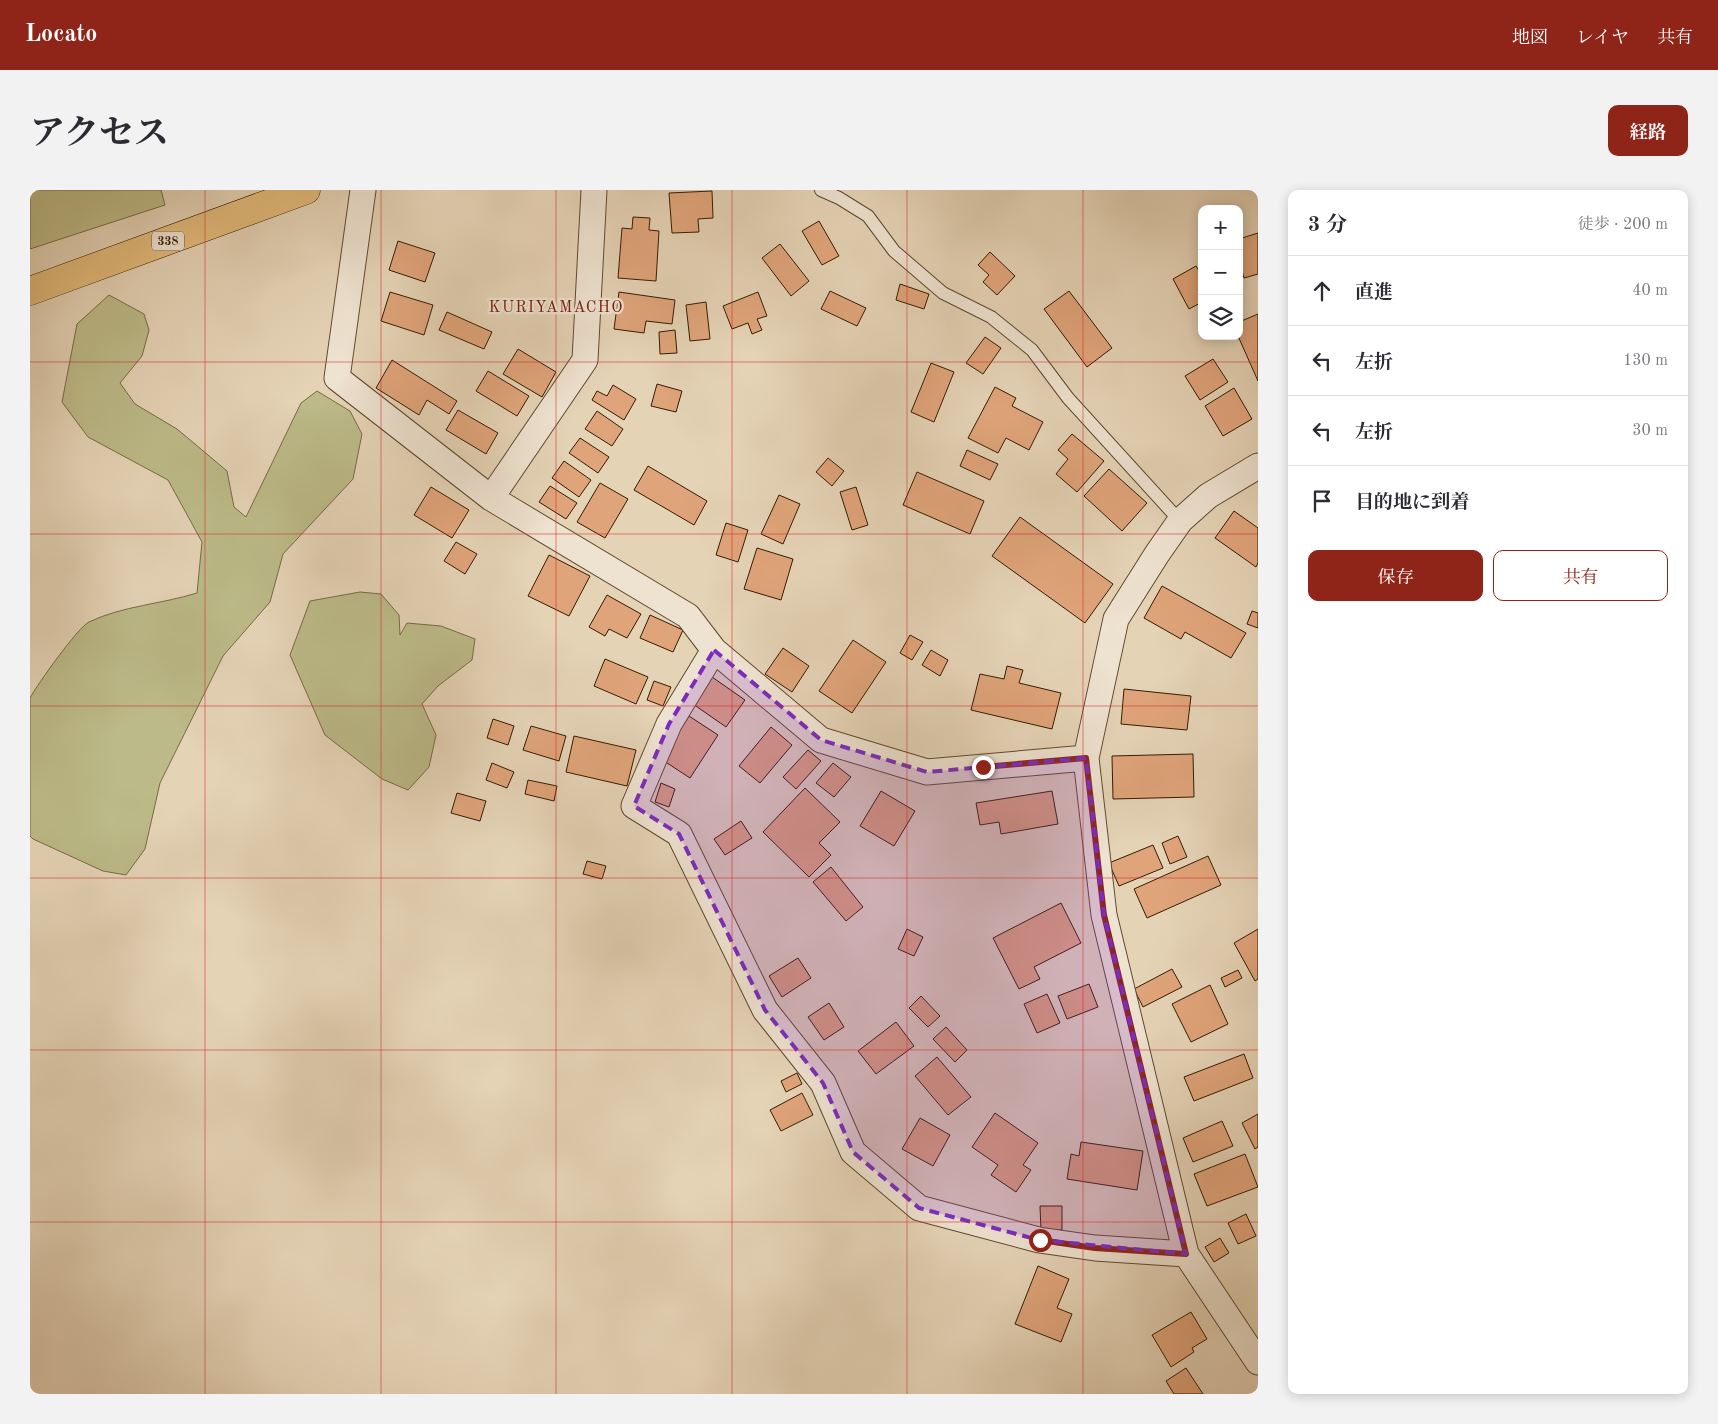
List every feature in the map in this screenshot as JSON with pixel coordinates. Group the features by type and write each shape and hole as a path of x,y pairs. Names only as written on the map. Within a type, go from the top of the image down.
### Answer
{"highway":[{"name":"338","path":"30,292 306,190"}],"street":[{"path":"363,190 337,378 491,498 688,616 714,650 821,740 927,772 1086,758"},
{"path":"491,498 585,360 594,190"},
{"path":"1255,472 1208,496 1180,521 1156,554 1116,619 1086,758 1104,915 1186,1254 1258,1362"},
{"path":"714,650 669,724 634,806 678,834 764,1010 823,1083 853,1152 919,1208 1040,1240 1095,1248 1186,1254"}],"lane":[{"path":"821,190 839,198 868,216 894,251 943,293 991,317 1032,350 1068,398 1180,521"}],"highlighted area":[{"path":"714,650 821,740 927,772 1086,758 1104,915 1186,1254 1039,1240 919,1208 853,1152 823,1083 765,1010 679,834 634,806 669,724"}],"shaded area":[{"path":"30,190 161,190 165,205 30,249"},
{"path":"109,295 144,314 149,330 142,356 120,383 135,404 177,429 227,471 234,507 246,517 301,403 317,391 350,411 362,434 353,479 283,554 270,602 223,656 160,783 145,849 126,875 103,871 30,836 30,698 41,681 67,645 89,622 115,612 197,593 202,542 168,480 88,437 62,402 77,324"},
{"path":"360,592 381,594 399,615 400,635 407,623 441,626 475,639 472,660 438,686 422,704 436,735 429,767 408,790 382,779 325,735 290,655 310,601"}],"building":[{"path":"712,191 713,218 698,219 699,232 672,233 669,193"},
{"path":"633,217 650,218 649,230 659,231 656,281 618,278 622,228 632,229"},
{"path":"819,221 839,256 822,265 802,231"},
{"path":"1258,233 1258,274 1244,278 1243,275 1243,238"},
{"path":"398,241 435,253 425,282 389,270"},
{"path":"780,244 809,281 791,296 762,258"},
{"path":"990,252 1015,276 997,295 983,282 989,275 978,265"},
{"path":"1196,266 1198,269 1198,304 1189,309 1173,279"},
{"path":"900,284 929,294 924,309 896,300"},
{"path":"830,291 866,308 857,326 821,309"},
{"path":"1069,291 1112,348 1087,367 1044,309"},
{"path":"390,292 433,305 424,335 381,321"},
{"path":"619,292 675,300 672,324 646,321 644,333 614,329"},
{"path":"758,292 767,316 757,319 762,330 752,334 748,323 732,329 723,306"},
{"path":"706,302 710,339 690,341 686,305"},
{"path":"447,312 492,332 484,349 439,330"},
{"path":"1258,314 1258,381 1240,340 1243,340 1243,320"},
{"path":"675,330 677,353 660,354 659,332"},
{"path":"985,337 1001,348 983,374 966,363"},
{"path":"518,349 556,372 542,397 503,374"},
{"path":"1213,359 1228,382 1200,400 1185,376"},
{"path":"392,360 457,401 449,414 427,400 419,415 376,388"},
{"path":"931,363 954,372 934,422 911,412"},
{"path":"488,371 529,396 517,416 476,391"},
{"path":"657,384 682,391 676,412 651,406"},
{"path":"613,385 636,399 624,420 592,400 597,391 607,396"},
{"path":"995,387 1016,398 1012,406 1043,422 1029,450 1006,438 998,453 968,438"},
{"path":"1234,388 1252,419 1223,436 1205,406"},
{"path":"458,410 498,433 486,454 446,430"},
{"path":"597,411 623,429 612,446 585,429"},
{"path":"1072,434 1104,461 1077,492 1056,474 1068,459 1058,450"},
{"path":"580,438 609,457 598,473 569,453"},
{"path":"967,450 998,464 990,480 960,466"},
{"path":"828,458 844,471 832,486 816,472"},
{"path":"564,461 591,480 579,497 552,478"},
{"path":"648,466 707,501 694,525 634,490"},
{"path":"1109,469 1147,503 1122,531 1084,496"},
{"path":"917,472 984,501 970,534 903,505"},
{"path":"600,483 628,499 605,538 577,522"},
{"path":"550,486 577,503 566,519 539,502"},
{"path":"431,487 469,510 452,538 414,515"},
{"path":"856,487 868,525 852,530 840,492"},
{"path":"779,495 800,504 783,544 761,534"},
{"path":"1234,511 1258,528 1258,563 1256,567 1215,538"},
{"path":"1020,517 1113,584 1085,623 992,556"},
{"path":"726,523 748,530 738,562 716,555"},
{"path":"456,542 477,554 465,574 444,561"},
{"path":"757,548 793,559 781,600 744,589"},
{"path":"549,555 590,576 569,616 528,596"},
{"path":"1162,586 1246,633 1231,658 1185,632 1181,639 1144,618"},
{"path":"607,595 641,614 627,638 609,629 605,636 589,627"},
{"path":"1252,611 1258,613 1258,628 1247,624"},
{"path":"650,615 683,630 673,652 640,638"},
{"path":"910,635 923,642 912,660 900,653"},
{"path":"853,640 886,662 852,713 819,691"},
{"path":"783,648 809,666 792,692 765,674"},
{"path":"931,650 948,660 940,676 922,665"},
{"path":"605,659 648,677 636,704 594,686"},
{"path":"1007,666 1023,670 1019,683 1061,693 1052,729 971,710 980,674 1004,679"},
{"path":"712,677 745,700 726,727 693,704"},
{"path":"654,681 671,687 663,706 647,700"},
{"path":"1124,689 1191,696 1187,730 1121,724"},
{"path":"689,716 718,735 690,778 661,759"},
{"path":"493,719 514,726 508,745 487,738"},
{"path":"531,726 566,736 559,761 523,750"},
{"path":"771,727 792,745 760,783 739,766"},
{"path":"574,736 636,750 627,786 566,772"},
{"path":"808,750 821,761 796,789 783,777"},
{"path":"1193,754 1194,797 1113,799 1112,756"},
{"path":"492,763 514,772 507,788 486,780"},
{"path":"833,763 851,777 834,797 816,783"},
{"path":"528,780 557,786 554,801 525,794"},
{"path":"661,783 675,789 669,807 655,802"},
{"path":"805,788 840,822 819,843 831,855 809,877 763,832"},
{"path":"881,791 915,811 894,846 860,826"},
{"path":"1052,791 1058,824 1001,834 999,822 980,825 976,803"},
{"path":"457,793 486,801 480,821 451,813"},
{"path":"741,821 752,838 725,855 714,839"},
{"path":"1178,836 1187,857 1170,864 1162,843"},
{"path":"1153,845 1163,868 1119,886 1109,863"},
{"path":"1208,856 1221,885 1147,918 1134,889"},
{"path":"587,861 606,866 602,879 583,874"},
{"path":"831,867 863,907 846,921 813,882"},
{"path":"1061,903 1081,943 1034,967 1040,979 1019,989 993,938"},
{"path":"907,929 923,937 914,956 898,949"},
{"path":"1258,929 1258,979 1255,981 1234,943"},
{"path":"798,958 811,978 782,997 769,976"},
{"path":"1172,969 1182,987 1143,1007 1134,989"},
{"path":"1238,970 1242,978 1225,987 1221,978"},
{"path":"1089,984 1098,1007 1067,1019 1058,996"},
{"path":"1210,985 1228,1024 1191,1042 1172,1004"},
{"path":"1047,994 1060,1023 1037,1033 1024,1004"},
{"path":"921,996 940,1016 928,1027 909,1008"},
{"path":"829,1003 844,1027 824,1040 808,1017"},
{"path":"896,1022 914,1046 876,1074 858,1051"},
{"path":"946,1027 967,1050 955,1062 933,1039"},
{"path":"1244,1054 1253,1078 1194,1101 1184,1077"},
{"path":"937,1057 971,1097 948,1115 915,1076"},
{"path":"797,1073 802,1084 786,1092 781,1081"},
{"path":"802,1093 813,1115 781,1131 770,1110"},
{"path":"995,1113 1038,1143 1023,1165 1031,1170 1016,1192 991,1175 998,1165 972,1147"},
{"path":"1258,1114 1258,1147 1255,1149 1242,1123"},
{"path":"920,1118 950,1135 933,1166 902,1149"},
{"path":"1222,1121 1233,1146 1193,1162 1183,1138"},
{"path":"1081,1142 1143,1151 1137,1190 1067,1179 1071,1154 1079,1156"},
{"path":"1245,1154 1258,1187 1207,1206 1194,1174"},
{"path":"1040,1206 1062,1206 1062,1230 1041,1231"},
{"path":"1246,1214 1256,1236 1238,1244 1228,1223"},
{"path":"1220,1238 1229,1253 1214,1262 1205,1247"},
{"path":"1038,1266 1069,1279 1057,1308 1072,1314 1061,1342 1015,1324"},
{"path":"1191,1312 1207,1339 1192,1348 1194,1352 1171,1367 1152,1335"},
{"path":"1186,1368 1203,1394 1174,1394 1166,1381"}],"district":[{"name":"KURIYAMACHO","path":"556,306"}],"route":[{"path":"983,767 1086,758 1090,810 1104,915 1186,1254 1095,1248 1040,1240"}]}
